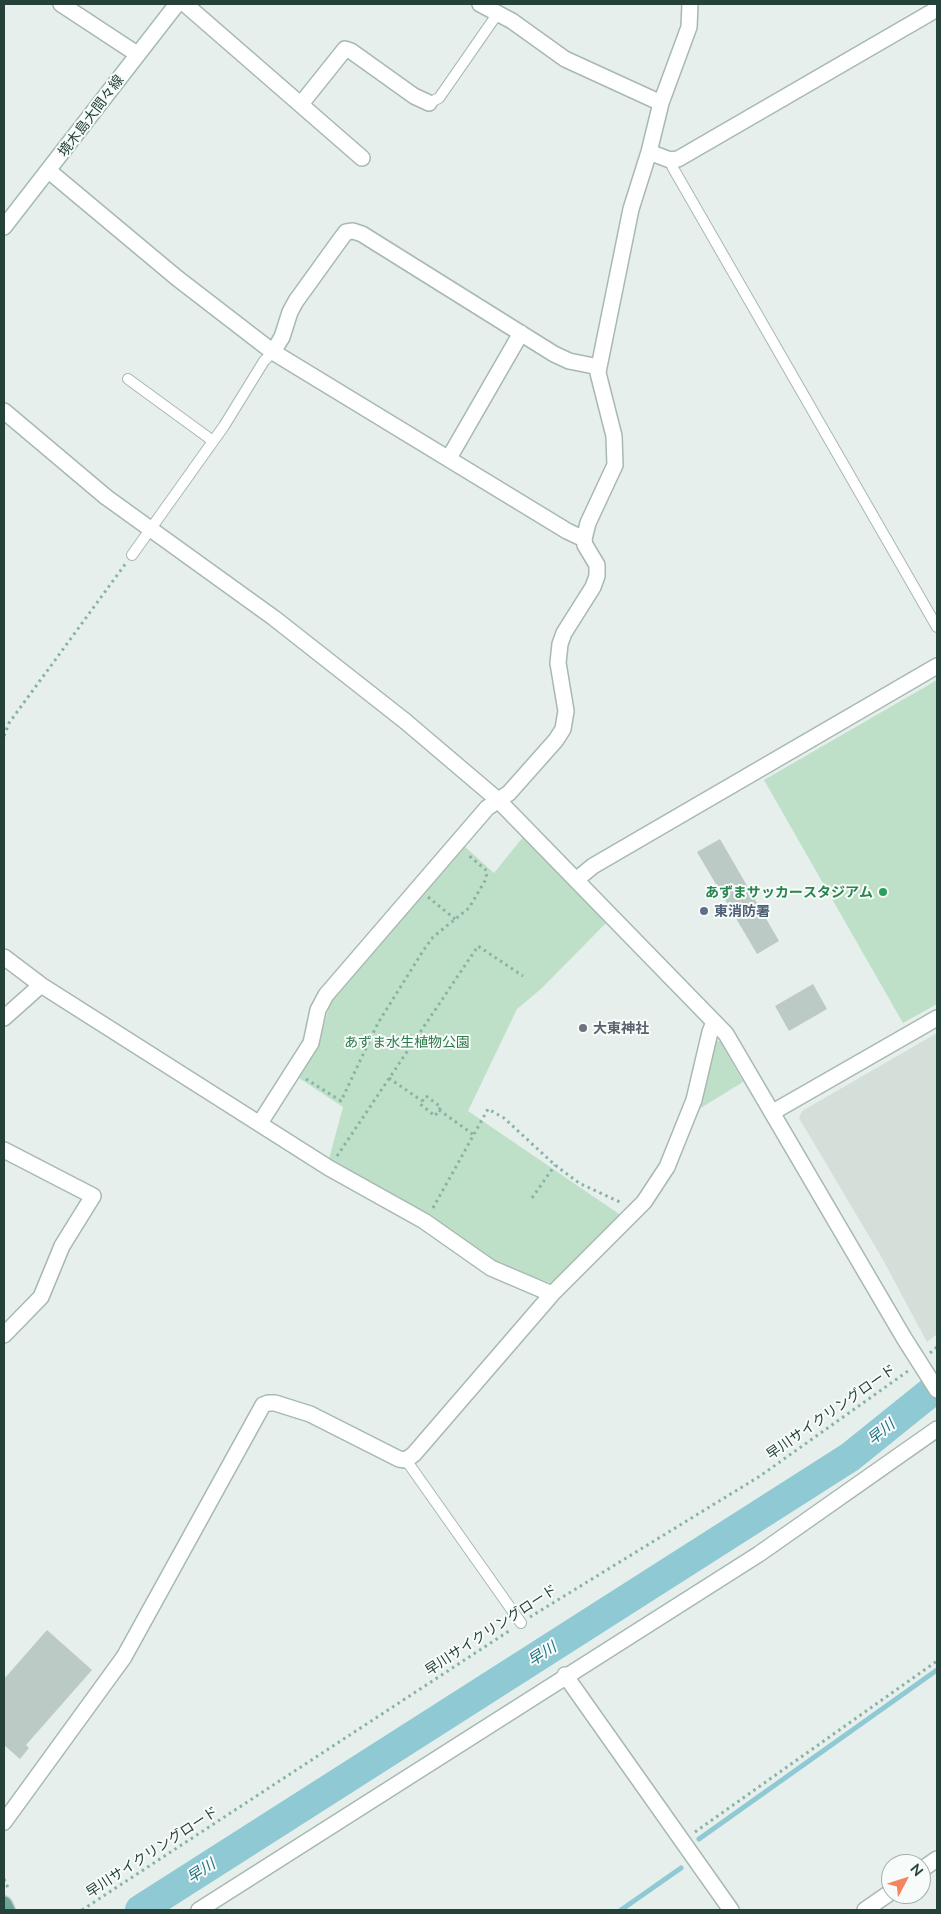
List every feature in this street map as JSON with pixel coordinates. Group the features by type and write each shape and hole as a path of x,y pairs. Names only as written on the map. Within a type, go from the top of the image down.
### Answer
{"main road":[{"path":"4,1904 7,1910"}],"street":[{"path":"61,4 137,54"},
{"name":"境木島大間々線","path":"4,227 177,4"},
{"path":"185,4 362,158"},
{"path":"480,4 512,21 565,59 661,103"},
{"path":"260,1123 310,1043 318,1010 326,995 487,808 509,793 556,740 566,720 558,663 560,644 564,632 593,588 597,576 597,565 584,539 588,523 615,465 614,436 598,373 631,210 649,152 661,103 689,27 690,4"},
{"path":"649,152 670,160 678,159 937,9"},
{"path":"301,104 345,49 351,51 414,96 429,104"},
{"path":"49,171 177,278 273,352 566,531 584,539"},
{"path":"273,352 282,337 290,312 296,301 346,232 353,231 362,234 522,334 569,361 599,368"},
{"path":"449,458 522,334"},
{"path":"4,411 106,497 274,618 405,721 498,800 714,1022 731,1042 773,1112 917,1367 937,1390"},
{"path":"576,880 593,866 937,666"},
{"path":"4,957 40,985 329,1168 424,1221 491,1268 552,1294"},
{"path":"4,1018 40,985"},
{"path":"773,1112 937,1018"},
{"path":"4,1822 124,1658 262,1405 275,1403 310,1414 399,1459 406,1460 414,1454 552,1294 644,1202 667,1166 694,1100 714,1022"},
{"path":"4,1150 93,1196 62,1246 40,1297 4,1335"},
{"path":"199,1910 565,1675 759,1554 937,1429"},
{"path":"565,1675 731,1910"},
{"path":"865,1910 881,1899"}],"lane":[{"path":"429,104 439,98 498,13"},
{"path":"670,160 937,627"},
{"path":"132,555 213,441 264,361 273,352"},
{"path":"128,379 213,441"},
{"path":"406,1460 521,1623"}],"path":[{"path":"4,736 9,723 132,555"},
{"path":"304,1077 341,1101 378,1023 423,951 434,938 470,908 486,880 487,871 463,850"},
{"path":"425,894 455,919"},
{"path":"329,1168 478,946 523,976"},
{"path":"389,1078 422,1100"},
{"path":"426,1096 441,1107 439,1110 435,1116 420,1104 426,1096"},
{"path":"431,1212 488,1109 504,1118 555,1165 579,1183 625,1204 630,1216"},
{"path":"439,1110 474,1135"},
{"path":"532,1198 555,1165"},
{"name":"早川サイクリングロード","path":"82,1910 521,1623 760,1476 917,1367"},
{"path":"682,1841 937,1661"}],"shaded area":[{"path":"937,1033 937,1334 927,1342 882,1258 799,1118 802,1111"}],"green space":[{"name":"あずまサッカースタジアム","path":"937,680 937,1004 903,1023 764,780"},
{"name":"あずま水生植物公園","path":"523,837 607,922 541,989 517,1009 468,1111 622,1216 551,1283 491,1262 435,1218 329,1159 343,1107 299,1078 316,1049 332,998 463,845 494,873"},
{"path":"714,1041 720,1041 743,1082 699,1109"}],"building":[{"path":"720,839 779,941 757,954 697,852"},
{"path":"813,984 827,1009 789,1031 775,1006"},
{"path":"47,1630 92,1670 26,1745 29,1748 20,1759 4,1745 4,1679"}],"waterway":[{"name":"早川","path":"140,1910 850,1457 937,1387"},
{"path":"699,1839 937,1670"},
{"path":"621,1910 681,1868"}],"place":[{"name":"あずまサッカースタジアム","path":"883,892"},
{"name":"東消防署","path":"704,911"},
{"name":"大東神社","path":"583,1028"}]}
